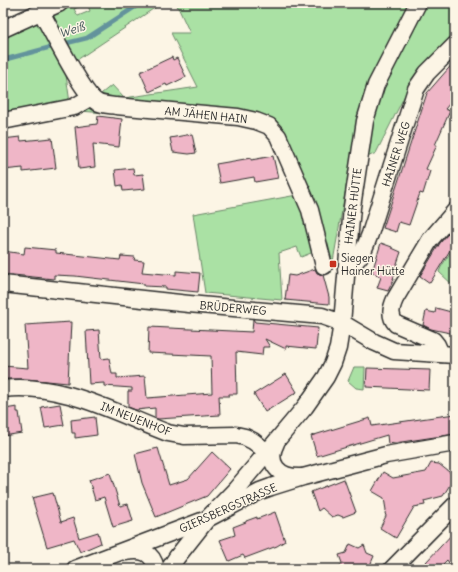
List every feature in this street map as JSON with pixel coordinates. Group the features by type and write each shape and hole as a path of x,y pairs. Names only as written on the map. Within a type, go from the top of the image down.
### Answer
{"street":[{"path":"3,28 60,3"},
{"name":"HAINER HÜTTE","path":"169,569 207,519 236,489 305,407 326,377 338,348 342,323 352,208 365,121 376,85 418,3"},
{"path":"3,121 74,107 91,97 72,69 42,12"},
{"name":"HAINER WEG","path":"346,269 355,263 362,254 370,234 416,89 427,73 455,45"},
{"name":"AM JÄHEN HAIN","path":"91,97 98,102 116,106 238,117 256,121 268,126 278,136 310,210 324,266"},
{"path":"452,355 437,345 433,340 396,324 392,320 391,307 394,299 430,240 455,211"},
{"name":"BRÜDERWEG","path":"3,284 189,304 322,316 342,323 374,342 394,351 452,355"},
{"name":"IM NEUENHOF","path":"3,389 29,388 80,397 168,434 184,436 236,435 272,446"},
{"name":"GIERSBERGSTRASSE","path":"75,569 207,519 260,491 303,477 386,455 455,443"},
{"path":"272,446 272,459 276,467 283,474 293,477 303,477"},
{"path":"392,569 455,505"},
{"path":"115,553 131,551 146,553 154,561 156,569"}],"green space":[{"path":"74,3 87,3 162,3 65,68 71,110 3,126 3,35 35,21 41,24 53,19 58,11","holes":["87,3 90,11 78,16 74,9"]},
{"path":"176,3 455,3 455,31 413,79 376,153 350,165 331,273 316,251 301,257 297,247 279,253 282,300 205,293 193,214 297,195 270,126 80,111 112,85 124,98 198,87 171,33 190,33"},
{"path":"455,245 455,287 439,272"},
{"path":"354,367 365,367 364,389 356,388 348,381"}],"building":[{"path":"172,57 173,60 177,58 186,77 167,86 166,84 149,92 140,72"},
{"path":"455,61 455,97 445,109 450,111 426,169 430,171 423,194 420,193 409,225 399,222 396,232 383,228 427,93"},
{"path":"98,116 122,119 119,147 93,144 95,167 79,169 75,127 97,124"},
{"path":"192,134 196,153 189,154 173,152 170,138"},
{"path":"20,137 21,141 52,138 56,168 23,172 23,168 3,170 3,139"},
{"path":"273,156 278,178 255,182 254,177 220,183 216,164"},
{"path":"133,168 134,175 143,174 145,189 123,191 122,185 117,186 115,170"},
{"path":"455,226 455,242 430,283 420,276 440,243"},
{"path":"381,243 401,252 394,272 394,279 388,291 377,288 381,277 372,272"},
{"path":"25,247 56,250 56,253 120,260 121,256 135,257 134,260 144,261 142,272 176,275 176,271 200,273 198,292 75,276 54,275 54,279 3,274 3,251 24,254"},
{"path":"315,269 317,273 323,275 329,297 329,304 285,300 288,275 295,276"},
{"path":"436,308 455,313 455,334 431,329 423,325 426,311 435,313"},
{"path":"253,319 255,322 318,328 316,349 286,346 286,349 265,339 270,347 263,347 262,355 236,352 237,394 219,396 220,415 158,419 155,418 155,408 136,410 128,407 128,391 132,391 132,388 104,386 104,383 89,384 86,331 99,330 101,359 109,358 112,374 117,374 117,378 145,376 147,398 212,393 211,356 148,353 149,327 252,332"},
{"path":"71,322 68,383 26,379 3,379 3,366 28,368 25,325"},
{"path":"367,368 430,370 429,390 366,387"},
{"path":"286,374 297,392 265,412 254,394"},
{"path":"60,404 64,425 45,428 41,407"},
{"path":"17,407 22,433 3,436 3,414 6,413 5,409"},
{"path":"455,414 455,434 388,444 387,435 317,456 311,436 370,418 372,426"},
{"path":"95,417 97,435 75,438 75,433 72,433 71,420"},
{"path":"158,448 169,485 188,479 212,452 230,469 207,496 156,517 142,483 135,454"},
{"path":"431,463 439,464 449,472 455,472 455,480 451,483 443,496 424,501 425,505 414,507 396,538 380,528 386,516 384,498 372,491 383,472 393,478 426,472"},
{"path":"110,473 120,506 128,504 133,521 113,527 104,497 95,500 89,480"},
{"path":"344,479 356,512 343,517 338,515 332,517 322,508 318,511 311,492"},
{"path":"53,493 61,522 73,518 79,538 98,532 101,543 80,552 74,539 47,547 32,498"},
{"path":"275,512 285,541 277,546 245,558 243,555 229,561 220,540 235,535 233,527 257,517 257,519"},
{"path":"455,531 455,557 449,563 447,560 438,569 433,569 426,562"},
{"path":"350,544 359,548 364,545 367,553 374,556 371,563 373,569 339,569 342,563 339,555 346,553"}],"waterway":[{"name":"Weiß","path":"63,44 87,38 141,3"},
{"name":"Weiß","path":"3,60 55,46"}],"place":[{"name":"Siegen Hainer Hütte","path":"333,264"}]}
